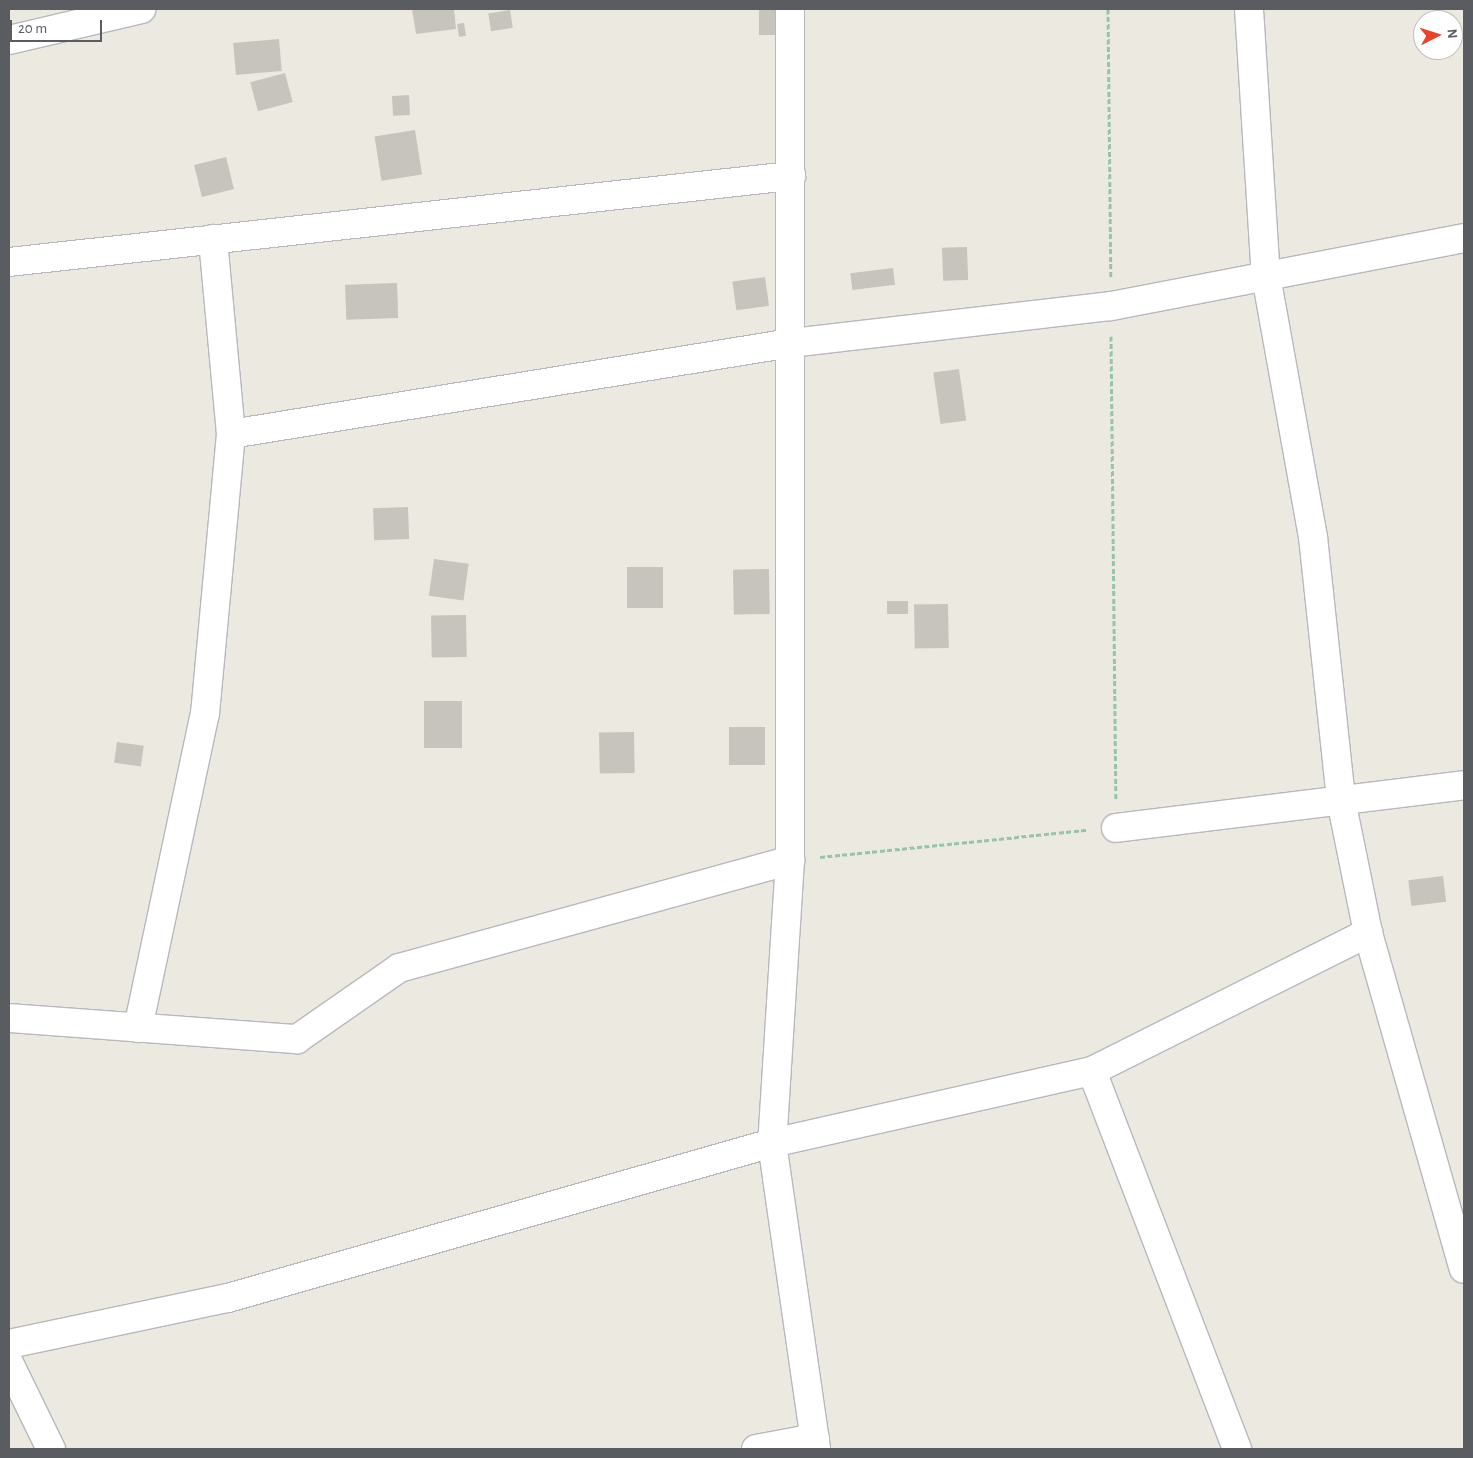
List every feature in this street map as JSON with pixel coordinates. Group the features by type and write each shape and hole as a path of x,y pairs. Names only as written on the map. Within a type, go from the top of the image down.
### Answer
{"street":[{"path":"9,40 141,9"},
{"path":"756,1449 816,1444 772,1143 790,860 790,9"},
{"path":"1249,9 1266,276 1313,538 1341,800 1368,933 1464,1269"},
{"path":"9,262 791,176"},
{"path":"231,434 791,343 1111,306 1464,238"},
{"path":"138,1028 205,714 231,434 213,239"},
{"path":"1116,828 1464,785"},
{"path":"9,1018 296,1039 399,968 790,860"},
{"path":"9,1344 228,1298 772,1143 1092,1071 1368,933"},
{"path":"1092,1071 1237,1449"},
{"path":"9,1363 51,1449"}],"path":[{"path":"790,860 1116,828 1108,9"}],"building":[{"path":"412,9 454,9 456,29 416,34"},
{"path":"759,9 784,9 784,35 759,35"},
{"path":"510,10 513,28 491,31 488,13"},
{"path":"464,23 466,36 459,37 457,24"},
{"path":"279,39 282,71 236,75 233,43"},
{"path":"285,73 293,102 258,111 250,82"},
{"path":"409,95 410,115 393,116 392,96"},
{"path":"415,130 422,174 382,181 375,136"},
{"path":"226,157 234,189 202,197 194,165"},
{"path":"967,247 968,280 943,281 942,248"},
{"path":"893,268 895,285 852,290 850,273"},
{"path":"765,277 769,306 736,310 732,282"},
{"path":"397,283 398,318 346,320 345,285"},
{"path":"959,369 966,420 940,424 933,373"},
{"path":"408,507 409,539 374,540 373,508"},
{"path":"434,559 469,564 464,601 429,596"},
{"path":"627,567 663,567 663,608 627,608"},
{"path":"769,569 770,614 734,615 733,570"},
{"path":"887,601 908,601 908,614 887,614"},
{"path":"948,604 949,648 915,649 914,605"},
{"path":"466,615 467,657 432,658 431,616"},
{"path":"424,701 462,701 462,748 424,748"},
{"path":"729,727 765,727 765,765 729,765"},
{"path":"634,732 635,773 600,774 599,733"},
{"path":"117,742 144,746 141,767 114,763"},
{"path":"1443,876 1446,902 1411,906 1408,880"}]}
